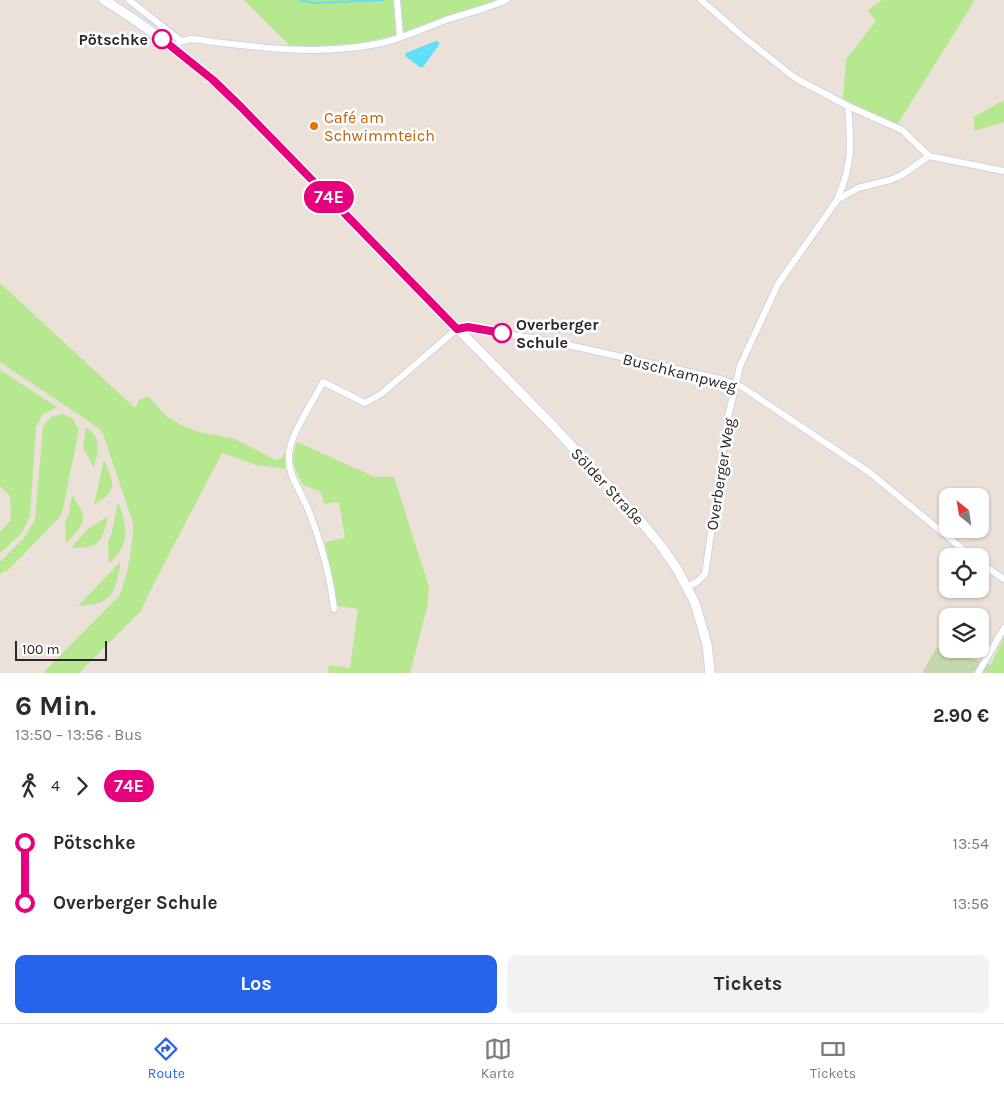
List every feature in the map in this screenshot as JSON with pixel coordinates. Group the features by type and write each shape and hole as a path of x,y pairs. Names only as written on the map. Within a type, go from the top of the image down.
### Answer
{"main road":[{"name":"Sölder Straße","path":"104,0 178,45 553,426 639,519 662,547 695,603 706,644 710,673"}],"street":[{"path":"129,0 178,45 192,39 266,49 297,51 381,43 506,0"},
{"path":"397,0 400,37"},
{"path":"701,0 795,78 848,106 902,130 929,156 1004,171"},
{"name":"Overberger Weg","path":"687,587 697,582 705,574 728,417 740,366 778,284 837,200 845,182 851,145 848,106"},
{"name":"Overberger Weg","path":"837,200 858,188 902,175 929,156"},
{"name":"Buschkampweg","path":"457,329 474,327 550,341 736,384 869,472 961,548"},
{"path":"334,610 330,578 320,542 308,506 290,470 288,454 294,437 323,382 365,403 381,394 457,329"},
{"path":"989,569 1004,579"},
{"path":"978,673 1004,628"}],"green space":[{"path":"244,0 395,0 397,35 354,44 291,47"},
{"path":"398,0 504,0 401,35"},
{"path":"882,0 975,0 897,125 843,101 846,59 876,21 868,10"},
{"path":"1004,100 1004,122 974,131 974,117"},
{"path":"0,283 135,408 139,400 148,396 166,416 183,426 199,432 235,439 276,460 281,459 285,452 285,469 256,465 222,453 141,611 79,673 43,673 119,596 125,581 133,523 100,429 0,362"},
{"path":"0,370 57,407 42,415 36,427 30,517 21,534 0,553 0,532 11,520 10,496 0,486"},
{"path":"63,414 73,419 79,430 62,513 6,572 4,571 0,575 0,562 23,539 35,520 43,426 51,417"},
{"path":"86,427 95,436 98,445 94,468 83,448"},
{"path":"297,442 375,477 394,477 429,587 427,608 410,673 328,673 329,665 350,668 358,609 337,606 325,542 345,538 339,502 324,504 321,492 303,485 297,474 293,459"},
{"path":"104,459 112,486 108,495 94,505"},
{"path":"72,495 81,510 83,520 78,530 66,543 65,522 69,513"},
{"path":"118,502 124,520 126,535 121,549 109,564 108,542"},
{"path":"108,516 98,543 88,547 71,548 88,529"},
{"path":"120,562 116,585 109,597 93,605 78,606"},
{"path":"1004,637 1004,673 987,673"},
{"path":"937,647 939,648 939,658 970,658 991,665 987,673 922,673"}],"water":[{"path":"436,41 439,42 439,45 421,68 405,56 406,53"}],"waterway":[{"path":"300,0 313,3 383,0"}],"bus line":[{"name":"74E","path":"162,39 213,80 241,107 457,329 468,327 502,333"}],"place":[{"name":"Pötschke","path":"162,39"},
{"name":"Café am Schwimmteich","path":"314,126"},
{"name":"Overberger Schule","path":"502,333"}]}
